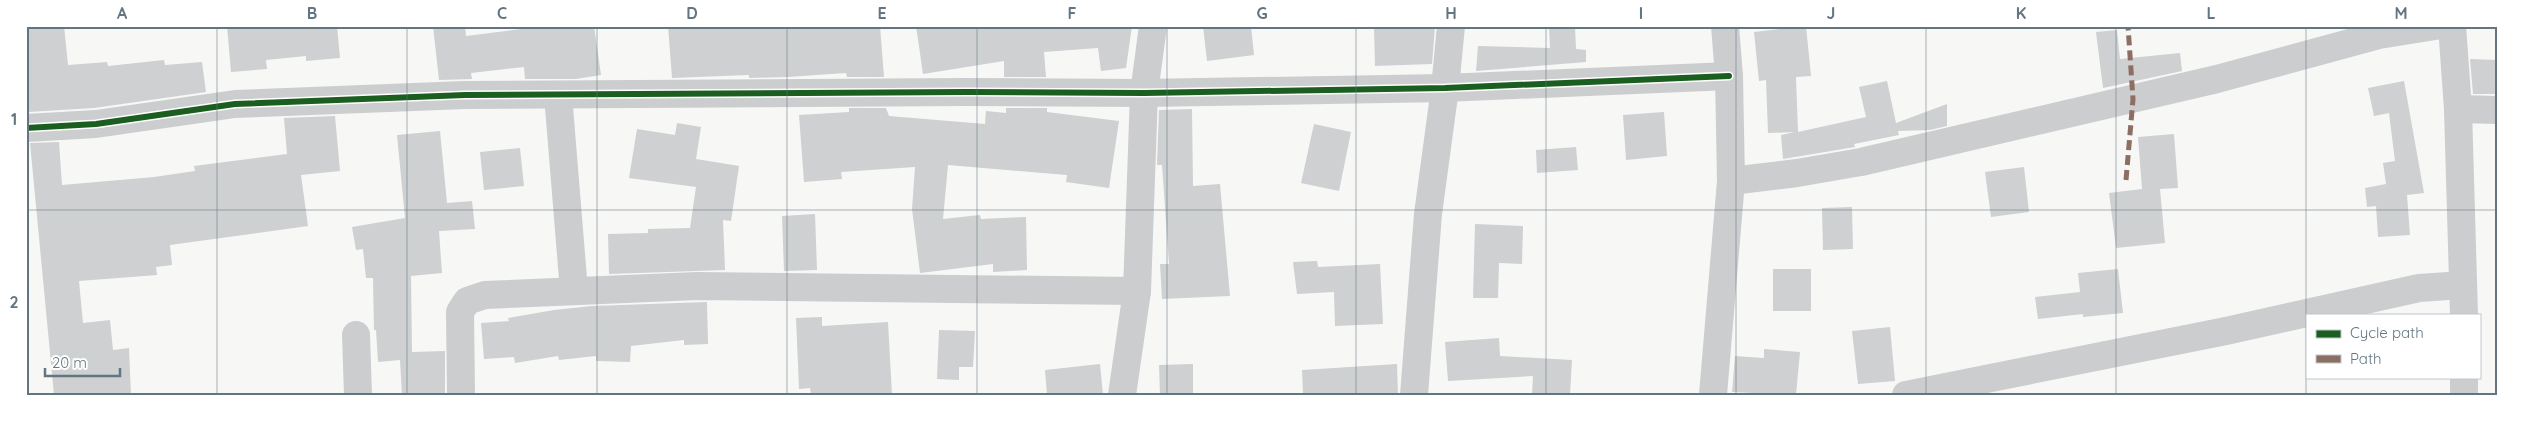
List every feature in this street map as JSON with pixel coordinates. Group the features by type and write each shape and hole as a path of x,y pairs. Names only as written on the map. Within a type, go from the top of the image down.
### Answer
{"street":[{"path":"1122,395 1138,291 1144,93 1153,26"},
{"path":"1414,395 1428,214 1445,88 1451,26"},
{"path":"1713,395 1731,180 1729,76 1725,26"},
{"path":"1731,180 1797,173 1861,162 2218,78 2379,35 2435,26"},
{"path":"2452,26 2458,109 2464,314"},
{"path":"26,128 96,124 235,104 465,95 967,92 1144,93 1445,88 1729,76"},
{"path":"558,95 574,291"},
{"path":"2458,109 2497,110"},
{"path":"1906,395 2226,331 2419,288 2464,285"},
{"path":"461,395 460,312 467,301 485,295 697,286 1138,291"},
{"path":"356,335 358,395"},
{"path":"2464,378 2464,395"}],"building":[{"path":"26,26 64,26 68,65 107,62 108,66 164,60 165,65 202,62 206,92 94,108 28,112"},
{"path":"227,26 337,26 340,58 306,61 306,56 266,60 267,69 231,72"},
{"path":"433,26 465,26 466,36 521,29 521,26 594,26 601,75 576,79 525,79 524,67 471,73 472,79 439,80"},
{"path":"668,26 823,26 824,29 880,26 884,77 847,77 846,73 788,77 749,78 749,75 672,78"},
{"path":"916,26 1132,26 1126,68 1101,71 1098,48 1044,52 1046,77 1004,77 1004,61 923,74"},
{"path":"1203,26 1251,26 1254,55 1207,61"},
{"path":"1374,26 1435,26 1432,64 1375,66"},
{"path":"1549,26 1575,26 1576,49 1586,50 1586,62 1476,71 1478,46 1550,48"},
{"path":"1806,26 1811,76 1796,77 1798,132 1866,117 1859,87 1887,81 1896,123 1947,104 1947,126 1930,130 1898,131 1899,135 1854,144 1855,147 1783,159 1781,135 1795,132 1768,133 1766,80 1759,81 1754,32"},
{"path":"2117,30 2120,59 2180,53 2182,71 2103,88 2096,32"},
{"path":"2470,59 2497,60 2497,94 2473,94"},
{"path":"2404,81 2424,193 2407,195 2410,235 2378,237 2376,206 2367,207 2365,188 2386,184 2383,163 2395,161 2389,113 2374,116 2368,88"},
{"path":"849,108 886,108 889,116 985,124 986,111 1006,113 1006,108 1047,108 1047,112 1119,121 1109,188 1066,182 1067,175 948,165 943,219 980,215 981,219 1026,217 1027,270 993,272 993,264 920,273 912,209 915,167 841,172 842,179 804,182 799,115 849,112"},
{"path":"1192,109 1193,186 1220,184 1230,296 1162,299 1160,264 1169,264 1162,165 1157,165 1159,110"},
{"path":"1664,112 1667,156 1626,160 1623,115"},
{"path":"335,116 340,171 301,175 308,226 170,245 172,265 156,267 157,275 79,281 83,323 110,320 113,350 129,348 131,395 54,395 30,143 59,142 62,185 154,177 195,171 194,166 287,154 284,118"},
{"path":"677,123 701,127 696,159 739,166 731,221 723,220 725,270 609,274 608,234 648,233 648,229 690,228 696,187 629,178 637,129 675,135"},
{"path":"1314,124 1351,132 1339,191 1301,183"},
{"path":"440,131 447,203 472,201 475,229 439,231 442,273 411,276 412,352 445,351 445,395 402,395 400,360 378,362 376,330 374,330 373,278 366,278 363,249 356,250 352,227 405,218 397,135"},
{"path":"2174,134 2178,188 2160,189 2165,243 2116,248 2109,193 2142,189 2138,137"},
{"path":"1576,147 1578,170 1537,173 1536,150"},
{"path":"520,148 524,186 484,190 480,152"},
{"path":"2024,167 2029,212 1991,217 1985,172"},
{"path":"1852,207 1853,249 1823,250 1822,208"},
{"path":"815,214 817,270 784,271 782,216"},
{"path":"1475,224 1523,226 1522,264 1499,263 1498,298 1473,298"},
{"path":"1317,261 1318,267 1380,264 1383,324 1335,326 1334,292 1297,294 1293,262"},
{"path":"1773,269 1811,269 1811,311 1773,311"},
{"path":"2118,269 2123,313 2083,317 2083,314 2038,319 2035,297 2080,292 2078,273"},
{"path":"707,302 708,344 684,345 684,340 631,346 630,362 596,361 596,356 559,360 558,356 515,363 514,357 484,359 481,323 509,321 508,318 592,306"},
{"path":"822,317 822,326 888,322 892,395 811,395 810,388 799,389 796,318"},
{"path":"1890,327 1895,381 1858,384 1852,331"},
{"path":"939,330 975,331 973,367 959,367 959,380 937,379"},
{"path":"1499,338 1500,356 1572,360 1570,395 1532,395 1533,376 1448,381 1445,342"},
{"path":"1764,349 1800,352 1796,395 1732,392 1735,356 1764,358"},
{"path":"1100,364 1103,395 1047,395 1045,370"},
{"path":"1193,364 1193,395 1160,395 1159,365"},
{"path":"1397,364 1398,395 1303,395 1302,370"}],"marked path":[{"path":"2126,180 2133,99 2128,26"}],"cycle path":[{"path":"26,128 96,124 235,104 465,95 967,92 1144,93 1445,88 1729,76"}]}
